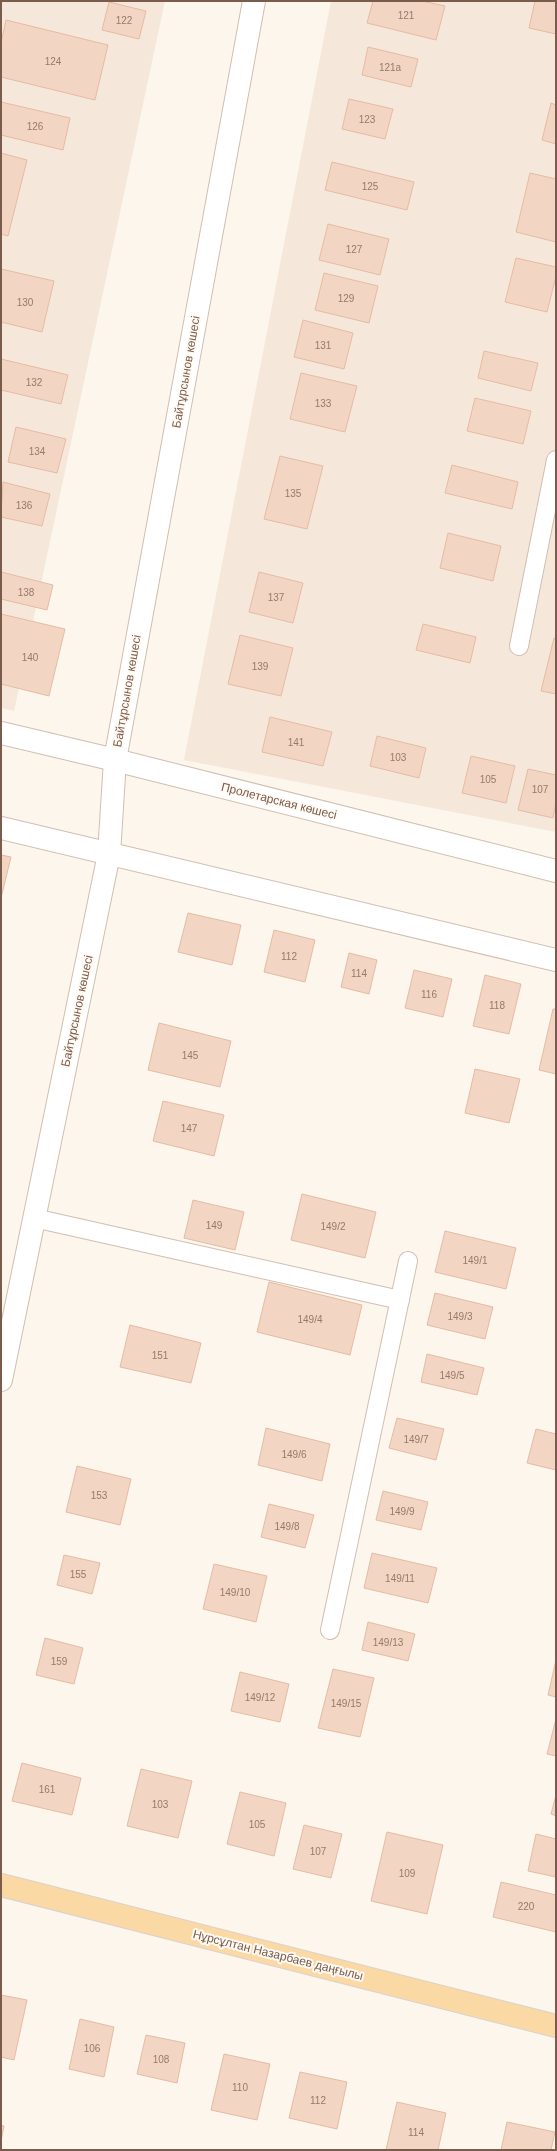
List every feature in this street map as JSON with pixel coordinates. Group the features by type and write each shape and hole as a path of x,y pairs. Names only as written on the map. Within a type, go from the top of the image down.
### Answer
{"main road":[{"name":"Нұрсұлтан Назарбаев даңғылы","path":"1,1885 556,2026"}],"street":[{"name":"Байтұрсынов көшесі","path":"1,1380 109,854 115,760 254,1"},
{"name":"Пролетарская көшесі","path":"1,733 115,760 556,871"},
{"path":"1,828 556,960"}],"lane":[{"path":"519,646 556,460"},
{"path":"34,1218 400,1300"},
{"path":"330,1630 408,1261"}],"shaded area":[{"path":"1,1 165,1 14,711 1,708"},
{"path":"331,1 556,1 556,832 184,760"}],"building":[{"path":"373,1 422,1 445,6 436,40 367,23"},
{"path":"535,1 556,1 556,34 529,28"},
{"path":"109,2 146,11 139,39 102,30"},
{"path":"6,20 108,45 95,100 1,77 1,43"},
{"path":"368,47 418,59 411,87 362,75"},
{"path":"349,99 393,109 385,139 342,129"},
{"path":"1,102 70,118 63,150 1,135"},
{"path":"551,103 556,105 556,144 542,140"},
{"path":"1,153 27,160 8,236 1,234"},
{"path":"332,162 414,182 407,210 325,190"},
{"path":"530,173 556,179 556,242 516,232"},
{"path":"328,224 389,239 380,275 319,260"},
{"path":"516,258 556,267 556,276 547,312 505,302"},
{"path":"1,269 54,281 42,332 1,322"},
{"path":"324,273 378,286 369,323 315,310"},
{"path":"303,320 353,333 344,369 294,357"},
{"path":"484,351 538,363 531,391 478,378"},
{"path":"1,359 68,375 61,404 1,390"},
{"path":"301,373 357,386 345,432 290,419"},
{"path":"475,398 531,411 523,444 467,431"},
{"path":"16,427 66,439 57,473 8,462"},
{"path":"280,456 323,466 307,529 264,519"},
{"path":"452,465 518,482 512,509 445,493"},
{"path":"3,482 50,494 42,526 1,517"},
{"path":"448,533 501,546 493,581 440,568"},
{"path":"1,572 53,585 47,610 1,599"},
{"path":"259,572 303,583 293,623 249,612"},
{"path":"1,614 65,629 49,696 1,684"},
{"path":"423,624 476,637 470,663 416,650"},
{"path":"240,635 293,648 281,696 228,684"},
{"path":"554,638 556,639 556,694 541,691"},
{"path":"270,717 332,732 323,766 262,752"},
{"path":"377,736 426,748 419,778 370,766"},
{"path":"471,756 515,766 506,803 462,793"},
{"path":"528,769 556,775 556,803 553,818 518,810"},
{"path":"1,855 11,857 1,898"},
{"path":"188,913 241,925 232,965 178,952"},
{"path":"274,930 315,940 305,982 264,972"},
{"path":"349,953 377,960 369,994 341,987"},
{"path":"414,970 452,979 443,1017 405,1008"},
{"path":"485,975 521,984 509,1034 473,1026"},
{"path":"553,1009 556,1009 556,1074 539,1070"},
{"path":"159,1023 231,1041 220,1087 148,1070"},
{"path":"475,1069 520,1079 509,1123 465,1113"},
{"path":"163,1101 224,1115 214,1156 153,1141"},
{"path":"302,1194 376,1212 365,1258 291,1240"},
{"path":"193,1200 244,1212 235,1250 184,1238"},
{"path":"445,1231 516,1248 506,1289 435,1272"},
{"path":"269,1282 362,1305 350,1355 257,1332"},
{"path":"435,1293 493,1307 485,1339 427,1325"},
{"path":"130,1325 201,1343 191,1383 120,1367"},
{"path":"427,1354 484,1368 477,1395 421,1382"},
{"path":"397,1418 444,1429 436,1460 389,1448"},
{"path":"266,1428 330,1444 322,1481 258,1465"},
{"path":"536,1429 556,1434 556,1470 527,1463"},
{"path":"77,1466 131,1479 120,1525 66,1512"},
{"path":"383,1491 428,1502 421,1530 376,1520"},
{"path":"269,1504 314,1515 305,1548 261,1537"},
{"path":"372,1553 437,1568 428,1603 364,1588"},
{"path":"64,1555 100,1563 92,1594 57,1585"},
{"path":"214,1564 267,1576 256,1622 203,1609"},
{"path":"368,1622 415,1634 408,1661 362,1650"},
{"path":"45,1638 83,1648 74,1684 36,1675"},
{"path":"556,1660 556,1697 548,1695"},
{"path":"333,1669 374,1678 360,1737 318,1728"},
{"path":"240,1672 289,1684 280,1722 231,1711"},
{"path":"556,1719 556,1756 547,1754"},
{"path":"22,1763 81,1778 72,1815 12,1801"},
{"path":"141,1769 192,1781 178,1838 127,1826"},
{"path":"240,1792 286,1803 274,1856 227,1844"},
{"path":"556,1795 556,1816 551,1814"},
{"path":"304,1825 342,1834 331,1878 293,1869"},
{"path":"387,1832 443,1845 427,1914 371,1901"},
{"path":"536,1834 556,1839 556,1877 528,1871"},
{"path":"501,1882 556,1895 556,1932 493,1917"},
{"path":"1,1995 27,2000 14,2060 1,2057"},
{"path":"80,2019 114,2027 104,2077 69,2069"},
{"path":"146,2035 185,2043 177,2083 137,2074"},
{"path":"224,2054 270,2064 257,2120 211,2110"},
{"path":"300,2072 347,2082 337,2129 289,2118"},
{"path":"397,2102 446,2113 438,2150 386,2150"},
{"path":"507,2122 555,2132 551,2150 501,2150"},
{"path":"1,2125 4,2126 1,2141"}]}
